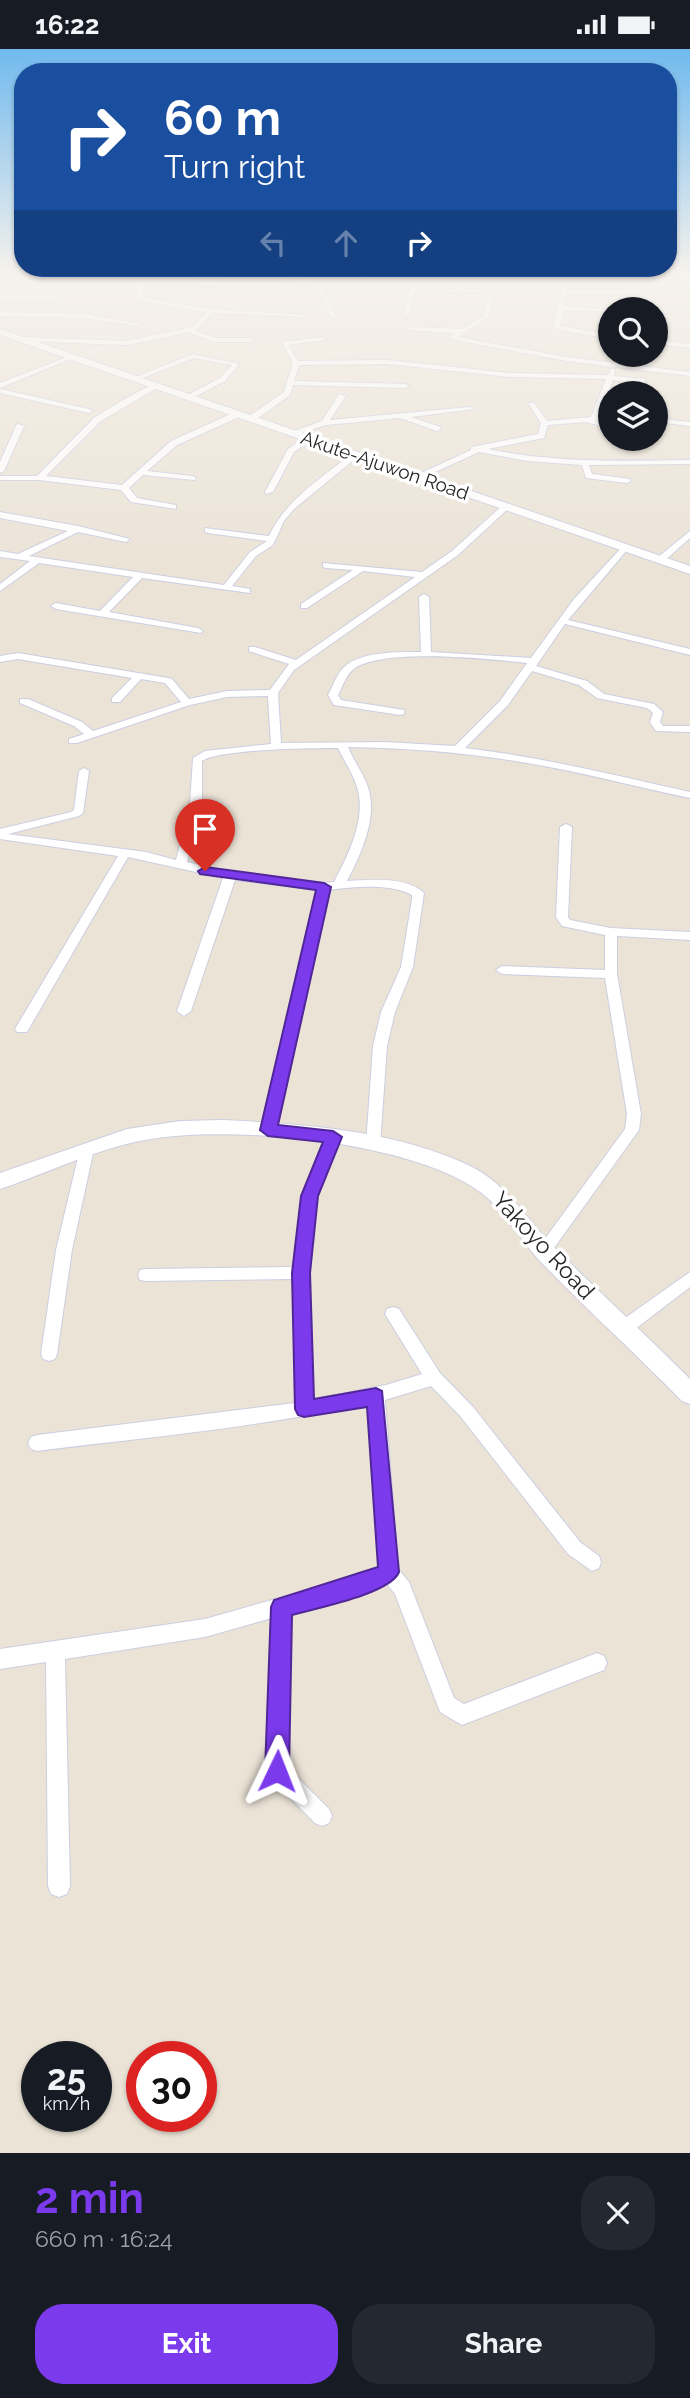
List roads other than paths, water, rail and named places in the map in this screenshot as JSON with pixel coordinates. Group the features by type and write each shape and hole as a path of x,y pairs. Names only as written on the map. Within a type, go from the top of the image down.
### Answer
{"main road":[{"name":"Akute-Ajuwon Road","path":"115,372 690,571"},
{"name":"Yakoyo Road","path":"0,1181 129,1136 174,1128 268,1130 333,1137 430,1156 489,1187 544,1251 690,1394"}],"street":[{"path":"0,389 38,372"},
{"path":"135,379 152,372"},
{"path":"189,398 209,389 231,372"},
{"path":"251,419 278,403 287,393 293,372"},
{"path":"483,372 608,377 642,381"},
{"path":"588,421 594,419 611,372"},
{"path":"354,385 356,375"},
{"path":"290,383 405,386"},
{"path":"39,478 60,461 101,417 123,401 156,386"},
{"path":"0,389 89,411"},
{"path":"325,423 342,396"},
{"path":"531,405 545,423"},
{"path":"295,435 325,423 470,409"},
{"path":"397,414 437,429"},
{"path":"124,488 174,443 236,415"},
{"path":"545,423 588,421 598,423"},
{"path":"668,421 690,424"},
{"path":"419,476 474,449 508,439 541,436 545,423"},
{"path":"0,471 20,426"},
{"path":"269,492 291,451 308,439"},
{"path":"474,449 522,460 586,463 690,462"},
{"path":"226,588 253,554 266,547 291,507 357,454"},
{"path":"586,463 588,475 591,477 628,481"},
{"path":"143,473 192,478"},
{"path":"0,478 39,478 124,488 134,500 173,507"},
{"path":"276,747 273,693 296,663 455,553 507,506"},
{"path":"0,515 126,539"},
{"path":"17,558 78,529"},
{"path":"208,530 272,539"},
{"path":"660,560 690,534"},
{"path":"457,750 504,703 563,621 624,548"},
{"path":"0,554 247,591"},
{"path":"0,588 36,561"},
{"path":"326,565 425,575"},
{"path":"304,606 362,569"},
{"path":"102,614 140,575"},
{"path":"424,597 426,655"},
{"path":"56,606 198,631"},
{"path":"563,621 690,652"},
{"path":"252,649 296,663"},
{"path":"400,712 338,703 333,695 346,672 356,664 426,655 531,664 583,683 601,695 650,706 658,712 654,722 660,729 690,729"},
{"path":"0,659 18,656 168,681 187,703"},
{"path":"116,700 139,676"},
{"path":"74,741 187,703 227,694 273,693"},
{"path":"23,701 78,724 92,735"},
{"path":"339,884 355,855 363,817 364,791 342,745"},
{"path":"180,866 196,804 199,756 276,747 342,745 457,750 552,765 690,795"},
{"path":"0,834 79,811 84,771"},
{"path":"566,827 562,917 573,926 611,932 690,936"},
{"path":"0,834 125,853 230,876 324,887 339,884 405,888 418,893 407,967 388,1012 380,1046 373,1145"},
{"path":"22,1029 125,853"},
{"path":"184,1011 230,876"},
{"path":"268,1130 324,887"},
{"path":"544,1251 632,1131 634,1114 611,974 611,932"},
{"path":"502,970 611,974"},
{"path":"304,1409 301,1273 310,1196 333,1137"},
{"path":"49,1354 64,1250 87,1149"},
{"path":"146,1275 301,1273"},
{"path":"624,1328 690,1278"},
{"path":"393,1314 434,1378 467,1412 574,1548 592,1562"},
{"path":"37,1443 304,1409 376,1397 434,1378"},
{"path":"376,1397 389,1572 402,1588 447,1705 462,1715 597,1663"},
{"path":"0,1659 205,1628 378,1579 389,1572"},
{"path":"282,1607 277,1771 322,1816"},
{"path":"55,1650 59,1886"}]}
